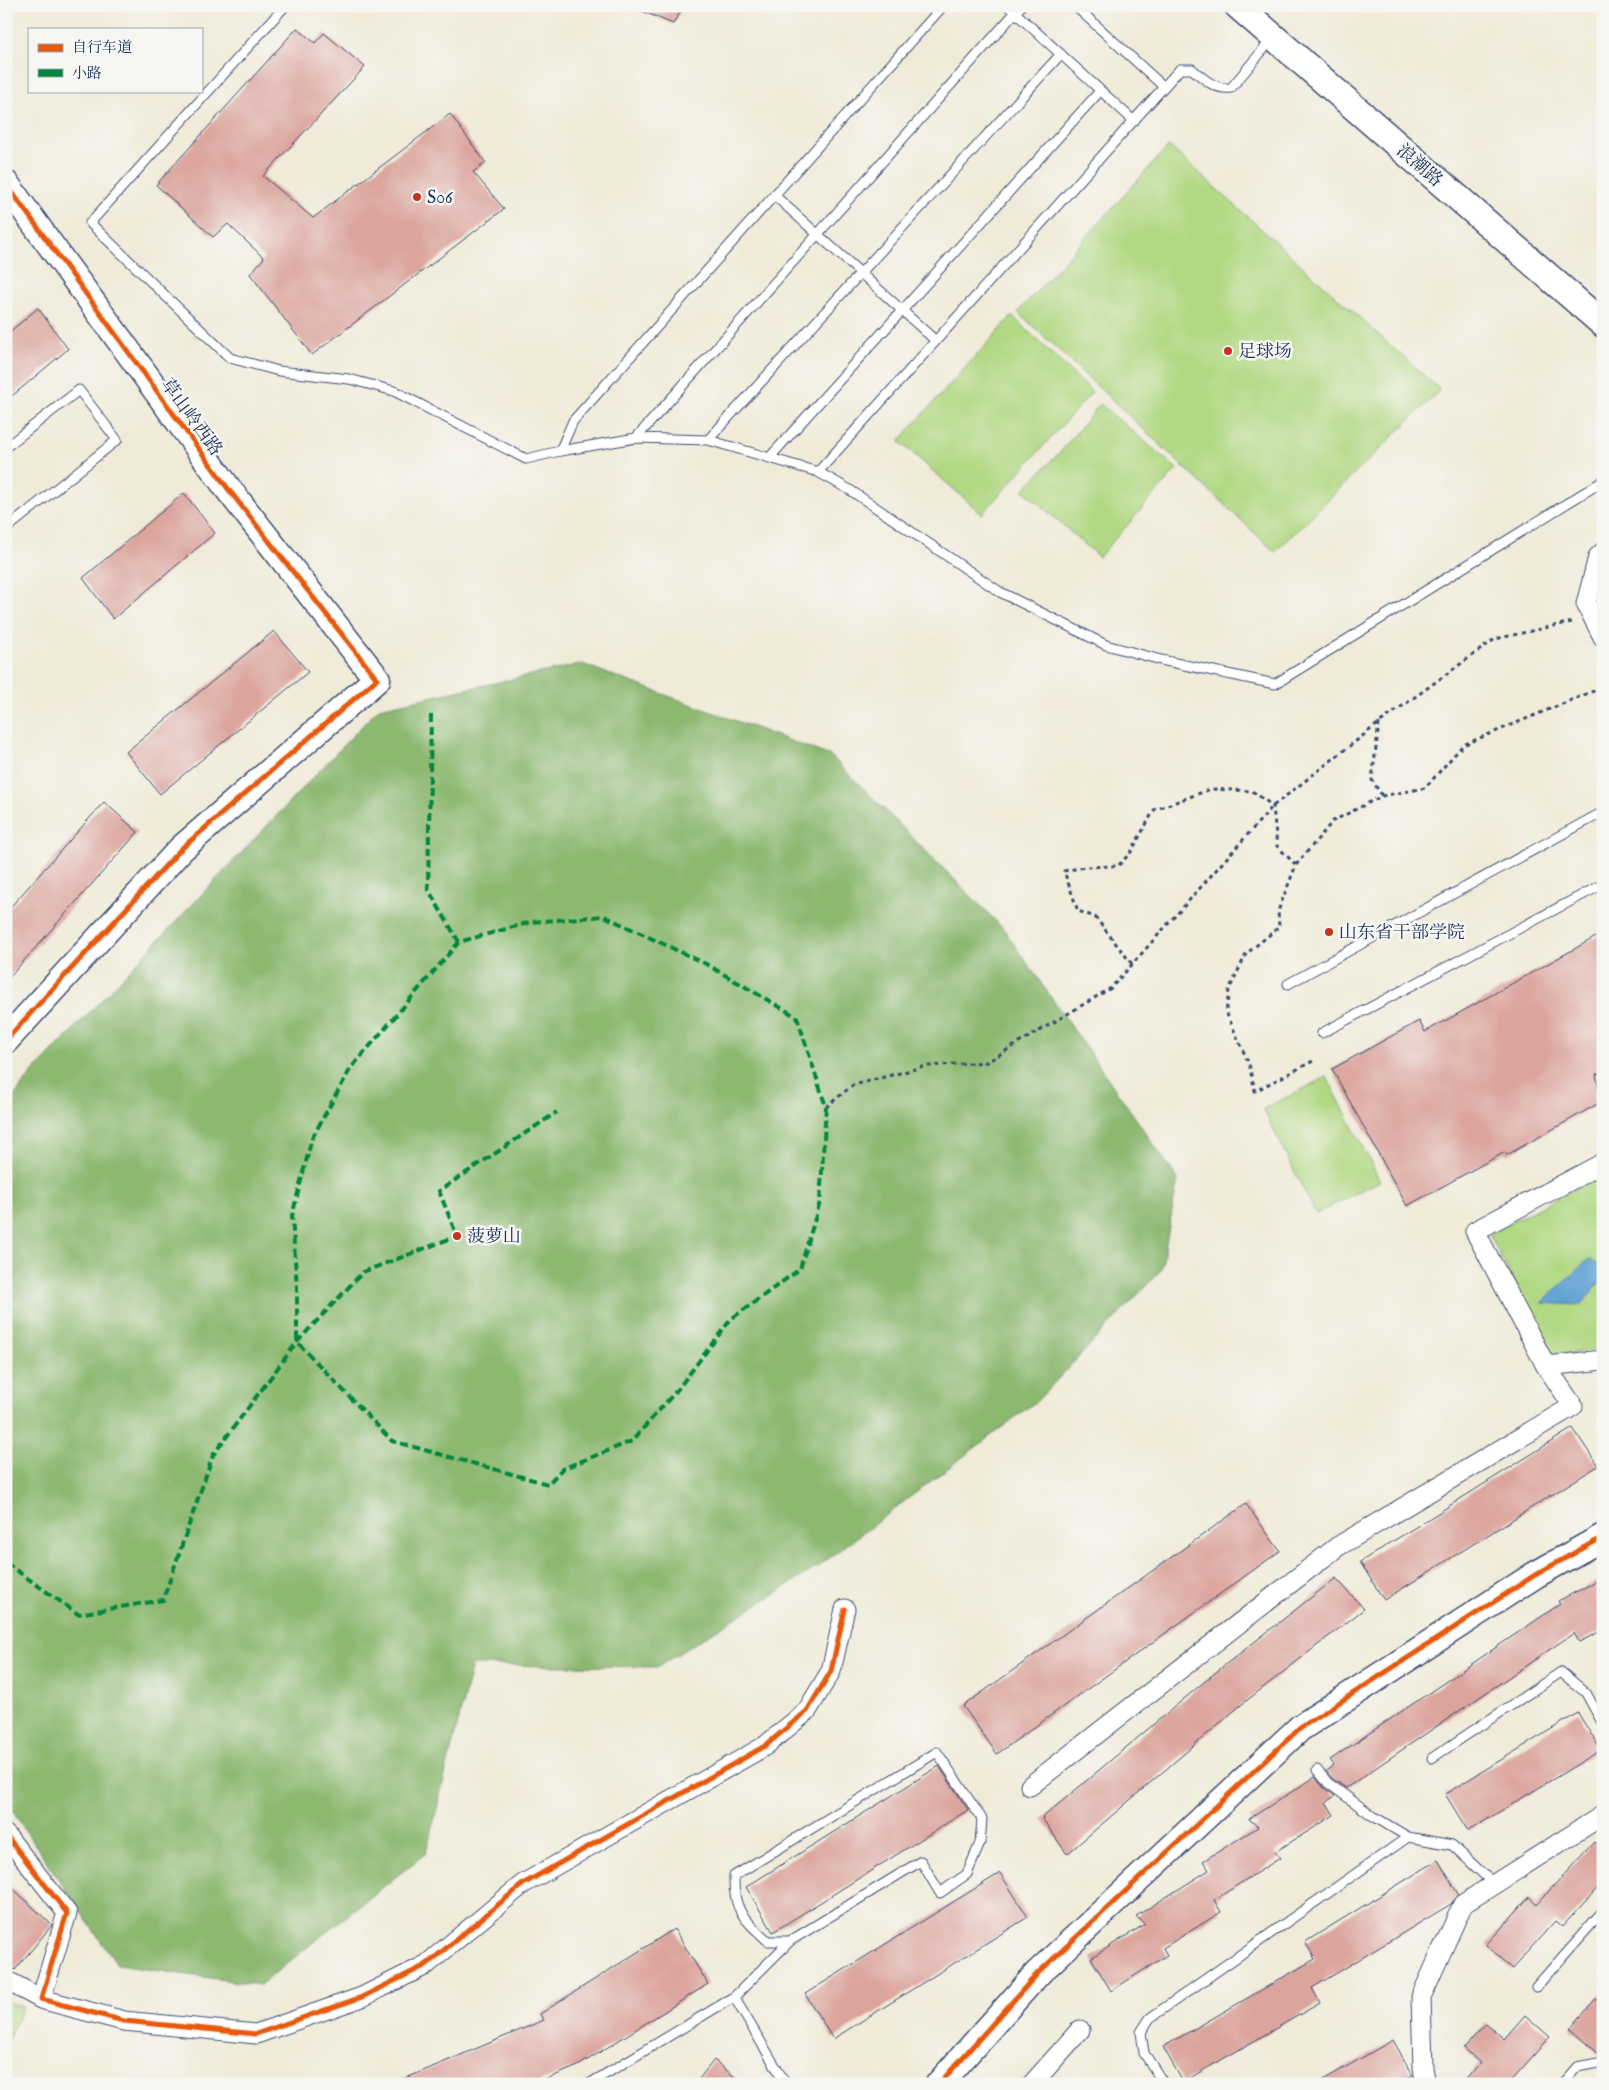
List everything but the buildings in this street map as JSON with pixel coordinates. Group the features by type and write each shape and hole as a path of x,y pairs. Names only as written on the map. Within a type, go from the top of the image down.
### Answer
{"street":[{"name":"浪潮路","path":"1238,6 1603,324"},
{"name":"草山岭西路","path":"6,184 229,490 377,679 181,849 6,1040"},
{"path":"1603,552 1598,557 1586,604 1603,637"},
{"path":"1030,1786 1338,1547 1573,1406 1546,1366 1475,1230 1603,1163"},
{"path":"1546,1366 1603,1360"},
{"path":"939,2084 1038,1973 1300,1728 1535,1574 1603,1537"},
{"path":"6,1980 42,1999 124,2021 256,2034 362,1997 426,1965 523,1884 765,1746 807,1711 831,1671 845,1609"},
{"path":"1426,2084 1423,2068 1421,1997 1463,1904 1603,1815"},
{"path":"6,1835 67,1913 42,1999"},
{"path":"1032,2084 1080,2030"}],"lane":[{"path":"285,6 90,223 230,358 279,371 349,379 394,391 526,460 560,451 636,438 708,440 770,457 818,472 850,490 1000,592 1106,645 1160,660 1275,684 1603,481"},
{"path":"560,451 573,421 943,6"},
{"path":"1074,6 1164,86"},
{"path":"636,438 818,234 1015,8 1061,54 1134,121"},
{"path":"818,472 1180,69 1192,69 1205,80 1221,89 1231,88 1274,38"},
{"path":"708,440 1061,54"},
{"path":"770,457 1100,90"},
{"path":"774,195 936,341"},
{"path":"6,447 79,390 117,440 6,529"},
{"path":"1288,984 1603,812"},
{"path":"1322,1033 1603,884"},
{"path":"1432,1758 1561,1672 1586,1694 1603,1724"},
{"path":"589,2084 734,1997 790,1941 921,1861 940,1893 967,1874 980,1843 982,1820 937,1752 734,1876 733,1894 743,1919 768,1941 790,1941"},
{"path":"1317,1770 1328,1783 1373,1816 1408,1837 1452,1845 1495,1884"},
{"path":"1164,2084 1144,2053 1140,2032 1150,2018 1408,1837"},
{"path":"1536,1987 1603,1911"},
{"path":"734,1997 786,2084"},
{"path":"1562,2084 1577,2067 1603,2062"}],"path":[{"path":"826,1107 853,1085 927,1066 987,1062 1111,988 1273,806 1379,724 1495,639 1572,622 1586,604"},
{"path":"1315,1060 1255,1091 1249,1064 1226,1012 1229,990 1246,954 1279,927 1278,911 1296,865 1333,821 1382,796 1425,788 1463,746 1603,687"},
{"path":"1379,724 1372,780 1382,796"},
{"path":"1132,964 1095,917 1078,911 1064,871 1084,867 1118,866 1131,852 1154,810 1210,789 1252,791 1273,806 1277,846 1296,865"}],"green space":[{"name":"足球场","path":"1169,146 1440,390 1275,552 1018,312"},
{"path":"1012,316 1092,392 982,514 899,441"},
{"path":"1100,404 1177,469 1099,557 1023,490 1062,450"},
{"path":"582,664 831,756 1002,927 1178,1179 1161,1270 1038,1400 819,1566 657,1667 472,1665 426,1853 260,1985 117,1965 6,1802 6,1107 31,1074 379,708"},
{"path":"1327,1077 1380,1181 1316,1214 1263,1109"},
{"path":"1603,1174 1603,1349 1553,1356 1489,1234"},
{"path":"6,2001 23,2007 6,2043"}],"water":[{"path":"1589,1259 1603,1268 1603,1283 1600,1282 1580,1305 1541,1303"}],"marked path":[{"path":"431,715 428,889 459,942 531,922 604,916 706,964 797,1017 826,1107 820,1202 800,1269 731,1319 677,1390 632,1441 562,1469 548,1484 392,1441 297,1342 297,1288 292,1216 312,1138 351,1068 459,942"},
{"path":"6,1563 78,1614 163,1600 213,1455 297,1342 363,1272 457,1236 439,1191 557,1112"}],"cycle path":[{"path":"6,184 229,490 377,679 181,849 6,1040"},
{"path":"939,2084 1038,1973 1300,1728 1535,1575 1603,1537"},
{"path":"6,1835 67,1913 41,1999 124,2021 256,2034 362,1997 426,1965 523,1884 765,1746 807,1711 831,1671 845,1609"}],"place":[{"name":"S06","path":"417,197"},
{"name":"足球场","path":"1228,351"},
{"name":"山东省干部学院","path":"1329,932"},
{"name":"菠萝山","path":"457,1236"}]}
